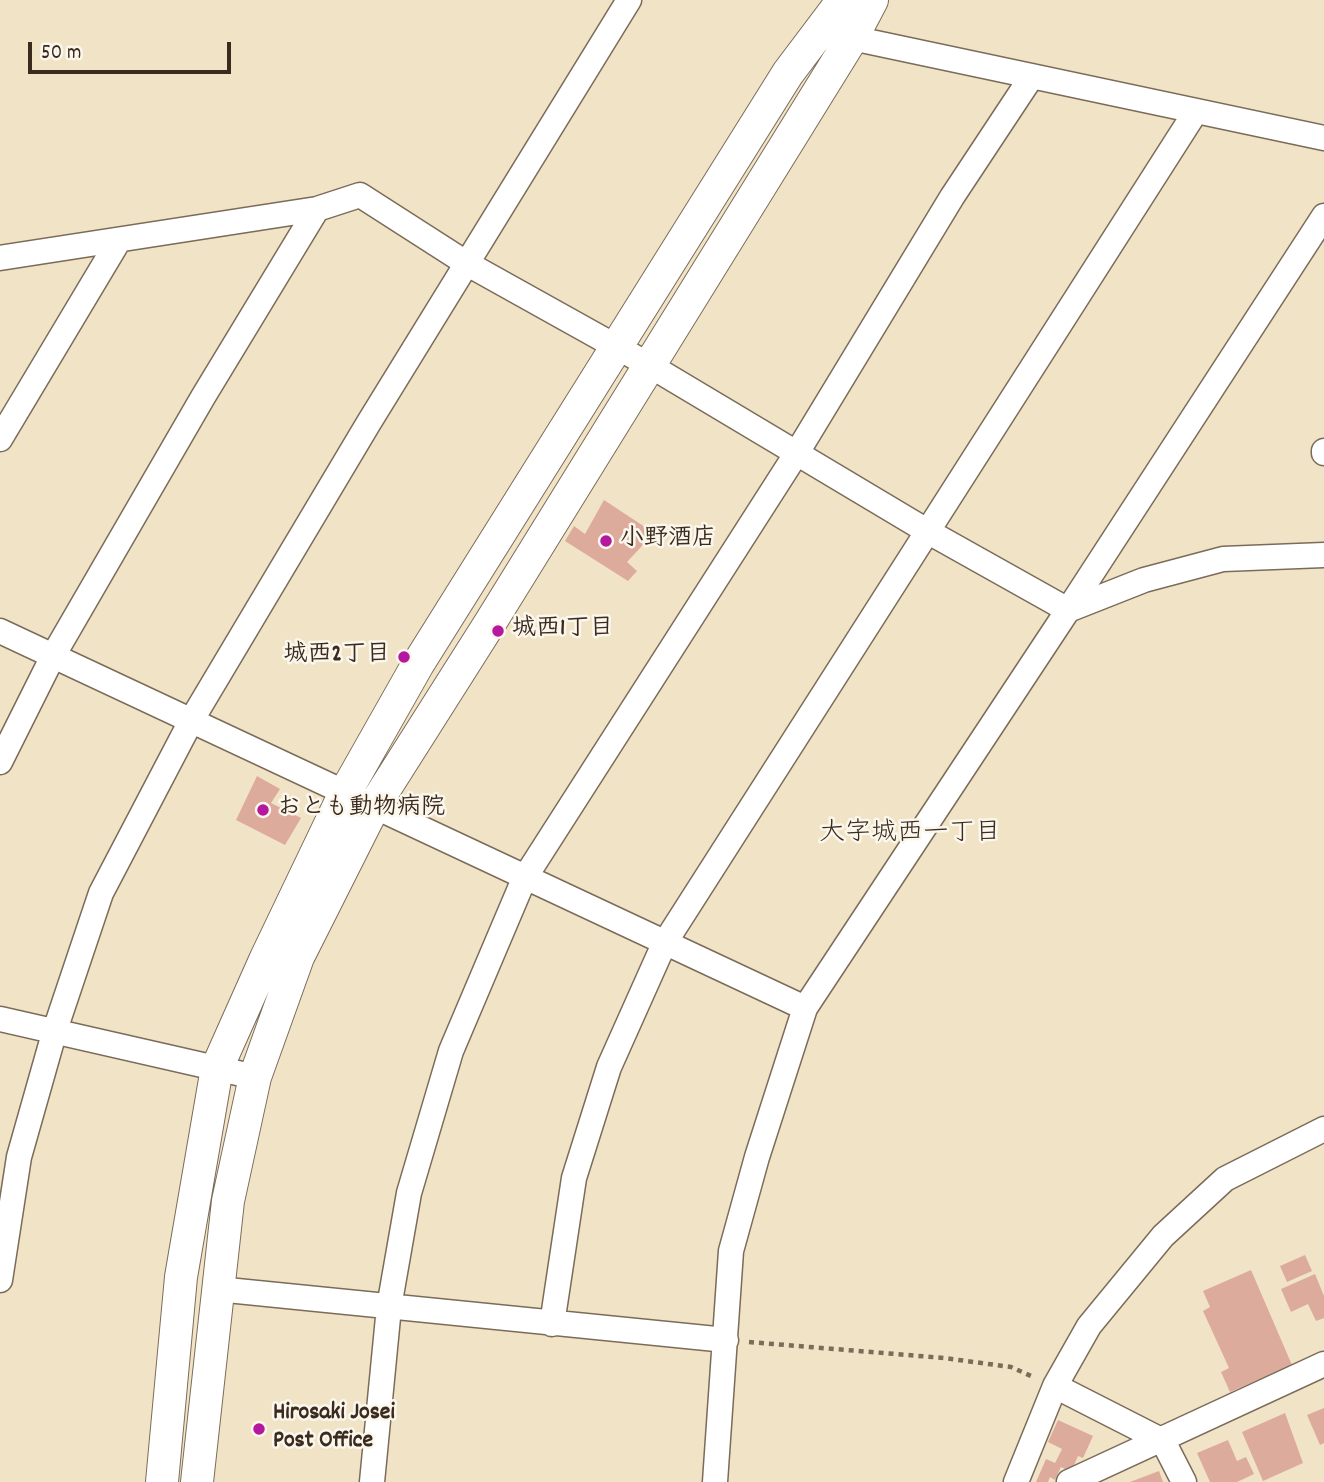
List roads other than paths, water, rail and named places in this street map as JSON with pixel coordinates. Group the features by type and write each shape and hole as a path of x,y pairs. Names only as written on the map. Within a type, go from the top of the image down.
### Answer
{"street":[{"path":"0,1280 19,1157 55,1030 101,893 191,721 466,263 629,0"},
{"path":"162,1482 181,1277 217,1068 345,793 418,664 788,72 843,0"},
{"path":"197,1482 228,1201 255,1077 298,957 374,806 852,38 872,0"},
{"path":"852,38 1324,138"},
{"path":"372,1482 389,1307 409,1193 451,1051 524,879 798,452 952,197 1032,76"},
{"path":"552,1324 574,1178 609,1067 664,944 1196,111"},
{"path":"0,258 317,209 360,195 466,263 649,365 927,531 1068,610"},
{"path":"0,762 53,656 203,397 317,209"},
{"path":"715,1482 731,1251 757,1157 805,1008 1068,610 1265,301 1324,216"},
{"path":"0,439 120,240"},
{"path":"1068,610 1144,580 1223,559 1324,555"},
{"path":"0,631 524,879 805,1008"},
{"path":"0,1019 255,1077"},
{"path":"1016,1482 1055,1386 1088,1326 1163,1236 1225,1179 1324,1129"},
{"path":"217,1289 726,1340"},
{"path":"1069,1482 1163,1441 1324,1363"},
{"path":"1055,1386 1163,1441 1184,1482"}],"place":[{"name":"小野酒店","path":"606,541"},
{"name":"城西1丁目","path":"498,631"},
{"name":"城西2丁目","path":"404,657"},
{"name":"おとも動物病院","path":"263,810"},
{"name":"Hirosaki Josei Post Office","path":"259,1429"}],"district":[{"name":"大字城西一丁目","path":"910,835"}]}
